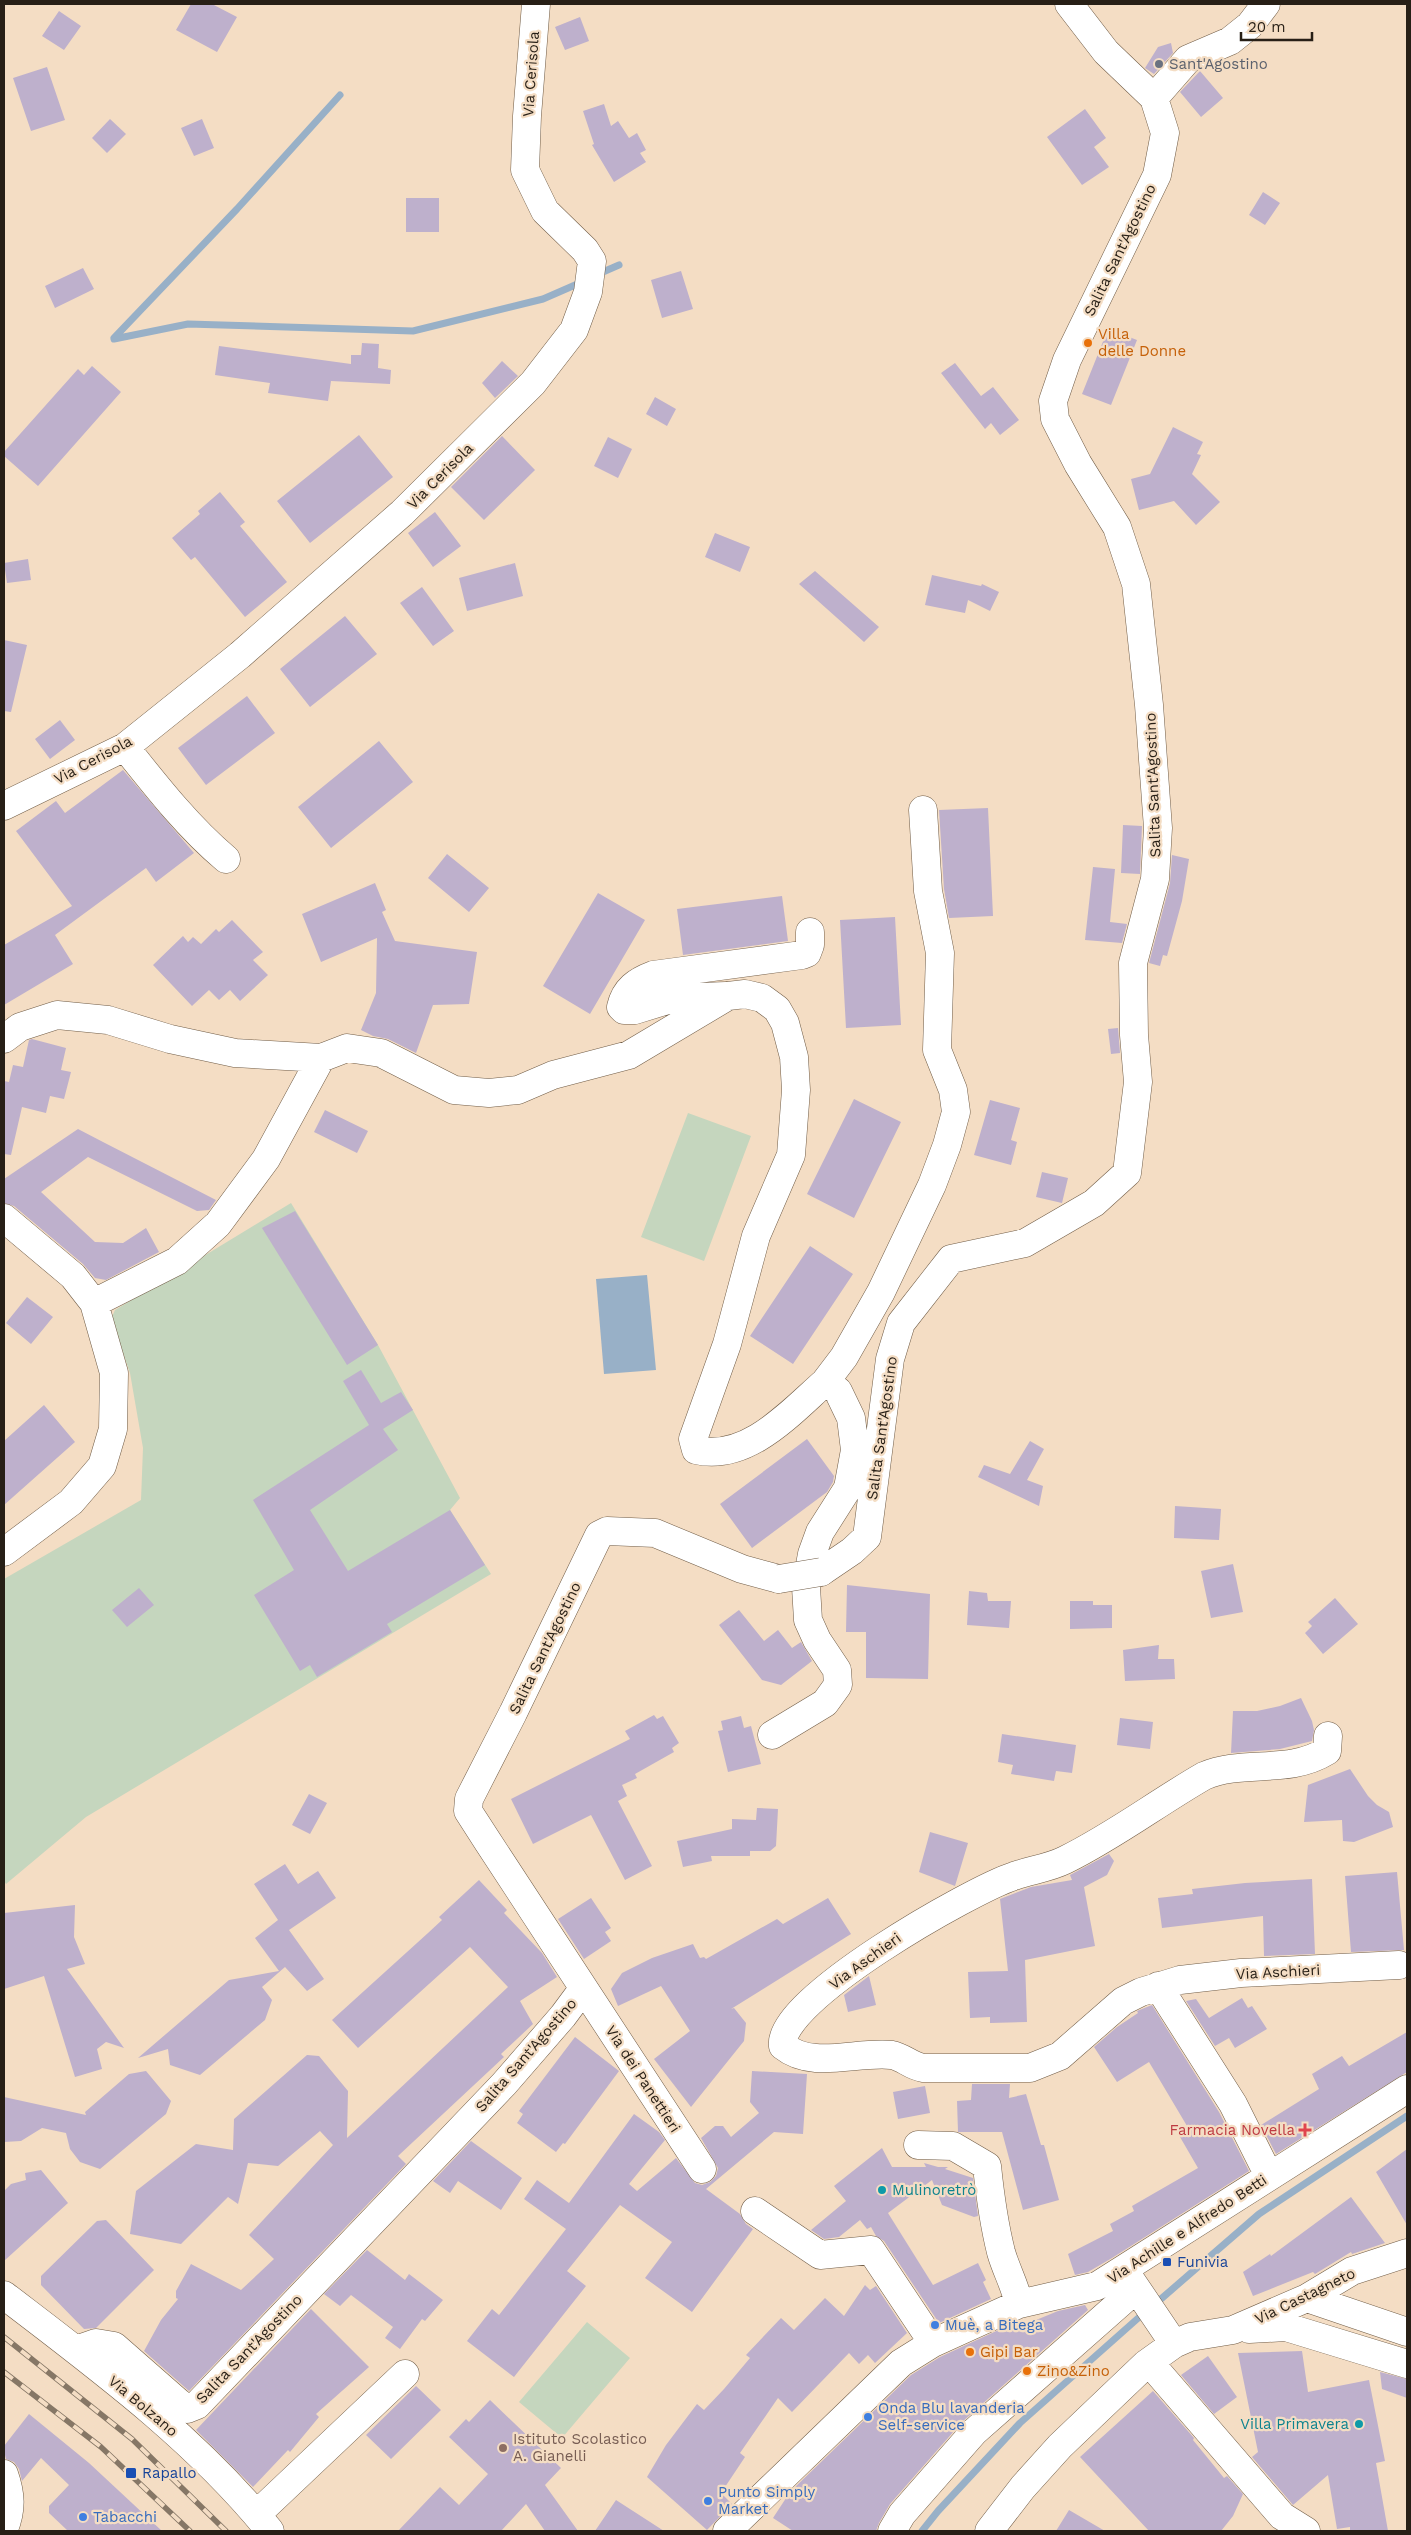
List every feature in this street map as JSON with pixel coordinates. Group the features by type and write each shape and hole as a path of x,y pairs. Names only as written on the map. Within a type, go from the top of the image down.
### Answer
{"street":[{"name":"Via Cerisola","path":"4,806 125,747 240,656 402,513 533,383 574,330 588,292 592,261 585,250 545,211 525,170 527,116 536,4"},
{"path":"1069,4 1106,52 1154,98 1188,60 1230,42 1250,26 1266,4"},
{"name":"Salita Sant'Agostino","path":"76,2350 96,2343 114,2346 187,2409 197,2405 504,2084 563,2016 583,1989 468,1811 468,1798 513,1713 599,1535 607,1531 655,1533 742,1569 779,1579 820,1572 852,1551 867,1538 890,1359 901,1322 951,1259 1026,1243 1094,1203 1127,1172 1138,1082 1134,1036 1134,962 1156,879 1158,828 1149,705 1136,584 1117,527 1074,456 1055,419 1053,401 1067,360 1156,175 1165,133 1154,98"},
{"path":"125,747 156,786 210,846 226,859"},
{"path":"810,932 810,945 807,953 802,955 653,975 638,980 623,998 621,1007 624,1010 636,1010 674,998 745,994 762,998 777,1009 785,1023 794,1057 796,1090 791,1155 756,1236 727,1344 693,1439 696,1450 713,1454 750,1442 783,1419 825,1382 844,1358 881,1292 932,1185 947,1146 956,1112 953,1090 937,1050 940,953 928,891 923,810"},
{"path":"4,1039 20,1028 57,1015 108,1020 170,1039 234,1053 321,1058 347,1048 381,1053 454,1090 489,1093 518,1090 553,1075 628,1055 728,996"},
{"path":"94,1303 177,1261 218,1224 266,1159 321,1058"},
{"path":"4,1218 72,1276 94,1303 114,1373 113,1429 102,1466 71,1502 4,1552"},
{"path":"772,1736 825,1704 838,1685 837,1670 816,1640 808,1620 806,1586 812,1554 820,1532 848,1488 855,1450 851,1418 838,1391 825,1382"},
{"name":"Via Aschieri","path":"1328,1736 1327,1751 1304,1762 1278,1767 1226,1768 1204,1776 1064,1861 1014,1876 917,1924 869,1955 816,1998 789,2025 782,2039 783,2046 794,2055 814,2058 878,2054 894,2056 915,2067 923,2068 1030,2068 1060,2056 1123,2001 1158,1986 1180,1980 1241,1973 1399,1965"},
{"path":"1158,1986 1233,2104 1269,2176"},
{"name":"Via dei Panettieri","path":"583,1989 702,2169"},
{"name":"Via Achille e Alfredo Betti","path":"727,2531 901,2363 933,2343 1019,2304 1130,2280 1269,2176 1407,2089"},
{"path":"918,2145 953,2146 987,2166 991,2202 1002,2253 1015,2285 1019,2304"},
{"path":"756,2210 820,2255 871,2250 933,2343"},
{"name":"Via Castagneto","path":"989,2531 1023,2487 1060,2446 1172,2340 1233,2330 1307,2298 1352,2271 1407,2253"},
{"path":"892,2531 902,2514 974,2432 1130,2280 1172,2340"},
{"name":"Via Bolzano","path":"4,2295 76,2350 176,2432 264,2523"},
{"path":"1307,2298 1407,2332"},
{"path":"1233,2330 1286,2327 1407,2364"},
{"path":"1149,2362 1282,2516 1306,2531"},
{"path":"264,2523 404,2374"},
{"path":"4,2474 10,2490 11,2508 4,2529"}],"green space":[{"path":"688,1113 751,1136 704,1261 641,1237"},
{"path":"291,1203 378,1345 460,1498 450,1510 491,1574 86,1817 6,1884 4,1881 4,1579 141,1500 143,1448 130,1373 111,1319 115,1310"},
{"path":"587,2322 630,2358 562,2438 519,2402"}],"water":[{"path":"647,1275 656,1370 604,1374 596,1279"}],"building":[{"path":"191,4 212,4 237,17 217,52 176,30"},
{"path":"59,11 81,26 64,50 42,36"},
{"path":"580,17 589,41 565,50 555,27"},
{"name":"Sant'Agostino","path":"1171,43 1173,53 1154,74 1145,68 1158,47"},
{"path":"47,67 65,120 31,131 13,78"},
{"path":"1200,71 1223,98 1201,117 1180,92"},
{"path":"604,104 611,126 618,121 629,138 637,133 646,150 640,153 646,162 614,182 592,145 594,144 583,111"},
{"path":"1085,109 1106,138 1094,147 1109,167 1082,185 1047,137"},
{"path":"110,119 126,134 107,153 92,138"},
{"path":"202,119 214,148 194,156 181,128"},
{"path":"1263,192 1280,203 1265,225 1249,215"},
{"path":"406,198 439,198 439,232 406,232"},
{"path":"83,268 94,289 55,308 45,286"},
{"path":"681,271 693,309 662,318 651,280"},
{"path":"1108,329 1137,340 1111,405 1082,394"},
{"path":"362,343 379,344 378,368 391,370 390,384 331,381 328,401 268,393 270,383 215,375 219,346 351,364 351,355 361,355"},
{"path":"502,361 518,376 495,398 482,383"},
{"path":"955,363 981,396 993,387 1019,420 1000,435 991,423 985,429 941,373"},
{"path":"92,366 121,392 38,486 4,456 4,452 78,369 84,375"},
{"path":"655,397 676,409 667,426 646,414"},
{"path":"1173,427 1203,442 1197,454 1201,455 1192,474 1220,502 1196,525 1174,501 1139,510 1131,479 1150,474"},
{"path":"359,435 393,477 310,543 277,501"},
{"path":"502,436 535,470 484,520 451,487"},
{"path":"608,437 632,449 618,478 594,466"},
{"path":"220,492 245,522 240,526 287,582 245,617 195,557 191,560 172,538 200,514 198,511"},
{"path":"435,512 461,546 433,567 408,533"},
{"path":"715,533 750,547 740,572 705,557"},
{"path":"28,559 31,580 7,583 4,563"},
{"path":"515,563 523,596 467,611 459,578"},
{"path":"815,571 879,627 864,642 799,584"},
{"path":"932,575 981,586 982,584 999,592 990,611 968,600 965,613 925,605"},
{"path":"422,587 454,631 433,646 400,603"},
{"path":"345,616 377,654 310,707 280,669"},
{"path":"4,640 27,645 11,712 4,711"},
{"path":"247,696 275,733 206,785 178,748"},
{"path":"60,720 75,740 50,759 35,739"},
{"path":"379,741 413,782 331,848 298,807"},
{"path":"123,770 194,853 156,882 146,868 55,935 73,964 4,1005 4,945 72,906 16,831 56,801 65,813"},
{"path":"988,808 993,916 949,918 944,889 939,810"},
{"path":"1123,825 1142,826 1140,874 1121,873"},
{"path":"447,854 489,888 469,912 428,878"},
{"path":"1172,855 1189,859 1182,901 1167,956 1163,955 1160,966 1149,963 1170,883"},
{"path":"1093,867 1115,869 1110,922 1127,924 1122,943 1085,940"},
{"path":"375,883 386,910 382,912 395,941 477,952 469,1004 433,1005 416,1053 388,1039 373,1036 361,1030 376,993 377,938 321,962 302,914"},
{"path":"598,893 645,920 590,1014 543,986"},
{"path":"782,896 788,941 683,955 677,909"},
{"path":"895,917 901,1025 846,1028 840,920"},
{"path":"232,920 263,952 253,960 268,975 240,1001 230,990 219,1000 209,990 192,1006 153,965 183,936 188,942 193,937 201,944 216,929 219,932"},
{"path":"1118,1028 1120,1053 1111,1054 1108,1029"},
{"path":"32,1039 66,1048 61,1070 71,1072 64,1099 50,1096 46,1113 22,1107 11,1155 4,1154 4,1081 9,1082 13,1065 23,1067 29,1040"},
{"path":"854,1099 901,1122 854,1218 807,1194"},
{"path":"990,1100 1020,1108 1011,1140 1017,1142 1011,1165 974,1155"},
{"path":"325,1110 368,1131 357,1153 314,1132"},
{"path":"78,1129 216,1200 209,1210 197,1211 88,1157 41,1192 95,1242 123,1243 146,1228 159,1252 106,1280 95,1278 83,1264 14,1206 4,1203 4,1179"},
{"path":"1042,1172 1068,1178 1062,1203 1036,1197"},
{"path":"295,1211 378,1345 347,1365 262,1228"},
{"path":"810,1246 853,1274 793,1364 750,1336"},
{"path":"27,1297 53,1317 31,1344 6,1323"},
{"path":"361,1370 381,1403 401,1392 413,1410 383,1429 398,1450 310,1510 348,1571 450,1510 485,1565 387,1624 392,1632 317,1677 310,1665 300,1671 254,1595 294,1570 253,1500 369,1425 343,1381"},
{"path":"44,1405 75,1442 4,1505 4,1441"},
{"path":"807,1439 834,1476 833,1482 827,1492 752,1548 720,1504"},
{"path":"1030,1441 1044,1449 1027,1480 1043,1486 1039,1506 978,1477 984,1465 1010,1474"},
{"path":"1175,1506 1221,1509 1219,1540 1174,1538"},
{"path":"1233,1564 1243,1612 1211,1618 1201,1571"},
{"path":"847,1585 930,1594 928,1679 866,1678 866,1632 846,1632"},
{"path":"139,1588 154,1605 127,1627 112,1610"},
{"path":"969,1591 987,1593 988,1601 1011,1601 1009,1628 967,1625"},
{"path":"1335,1598 1358,1624 1323,1654 1305,1633 1312,1626 1308,1622"},
{"path":"1070,1601 1093,1601 1093,1605 1112,1605 1112,1628 1070,1629"},
{"path":"739,1610 764,1641 778,1630 792,1648 801,1642 812,1661 781,1685 762,1680 719,1625"},
{"path":"1159,1645 1158,1659 1174,1659 1175,1679 1125,1681 1123,1650"},
{"path":"1301,1698 1312,1721 1314,1730 1312,1741 1280,1749 1231,1753 1233,1711 1257,1711 1280,1706"},
{"path":"654,1715 657,1719 663,1716 679,1743 672,1748 674,1752 635,1774 637,1778 622,1785 627,1796 618,1801 652,1866 625,1880 591,1815 533,1844 511,1799 630,1739 625,1731"},
{"path":"741,1716 744,1728 751,1726 761,1764 728,1772 718,1731 723,1730 721,1721"},
{"path":"1120,1718 1153,1722 1150,1749 1117,1745"},
{"path":"1002,1734 1076,1745 1072,1773 1056,1771 1054,1781 1011,1774 1013,1765 998,1762"},
{"path":"1350,1769 1368,1796 1377,1805 1389,1812 1393,1827 1354,1842 1343,1841 1342,1820 1304,1822 1308,1785"},
{"path":"309,1794 327,1803 310,1834 292,1825"},
{"path":"757,1808 778,1809 776,1846 770,1851 750,1851 750,1856 711,1856 712,1861 683,1867 677,1841 732,1829 732,1819 756,1820"},
{"path":"930,1832 968,1843 955,1886 919,1872"},
{"path":"1109,1854 1114,1861 1107,1875 1084,1887 1095,1946 1025,1960 1027,2022 990,2023 990,2017 970,2018 968,1972 1008,1971 1000,1899 1031,1887 1072,1880 1070,1875"},
{"path":"285,1864 298,1884 318,1871 336,1898 289,1930 324,1979 307,1991 285,1967 262,1987 272,2000 265,2020 200,2075 170,2065 168,2049 138,2058 229,1980 279,1971 255,1938 278,1920 254,1884"},
{"path":"1397,1872 1404,1950 1351,1952 1345,1876"},
{"path":"1312,1879 1315,1954 1264,1956 1263,1916 1162,1928 1158,1898 1193,1894 1192,1889 1245,1883"},
{"path":"479,1880 507,1910 504,1913 542,1953 557,1977 520,2001 533,2024 501,2054 504,2057 398,2156 406,2164 189,2391 144,2351 161,2320 178,2299 176,2298 176,2291 191,2264 241,2290 274,2259 249,2235 333,2145 320,2131 278,2166 248,2163 238,2204 228,2197 181,2244 130,2234 136,2191 196,2144 233,2150 234,2119 307,2055 319,2056 348,2091 347,2138 508,1987 470,1947 358,2048 332,2020 442,1920 439,1917"},
{"path":"591,1898 611,1928 605,1932 611,1941 584,1959 558,1919"},
{"path":"828,1898 851,1934 731,2009 734,2008 746,2023 744,2041 691,2107 654,2059 690,2031 661,1986 618,2006 611,1989 622,1973 652,1958 693,1944 700,1958 704,1957 706,1959 777,1919 783,1924"},
{"path":"75,1905 74,1937 85,1964 67,1969 124,2048 106,2042 97,2049 102,2069 75,2077 44,1976 4,1989 4,1913"},
{"path":"869,1976 876,2005 848,2012 844,1995"},
{"path":"1242,1998 1248,2008 1252,2006 1267,2029 1235,2048 1229,2038 1215,2046 1186,2001 1196,1999 1209,2018"},
{"path":"1152,2005 1219,2112 1249,2171 1112,2258 1088,2272 1075,2275 1068,2254 1113,2231 1110,2224 1134,2211 1132,2206 1198,2168 1180,2137 1190,2131 1149,2062 1117,2082 1094,2047 1117,2027 1138,2013 1137,2011"},
{"path":"1407,2032 1407,2072 1276,2154 1261,2125 1319,2089 1312,2074 1342,2056 1349,2066"},
{"path":"575,2037 619,2071 565,2144 563,2143 556,2152 517,2123 523,2114 519,2111"},
{"path":"146,2071 171,2101 166,2114 100,2169 80,2162 70,2149 66,2133 42,2128 21,2141 4,2142 4,2097 86,2115 85,2112 129,2074"},
{"path":"752,2071 807,2074 803,2134 774,2132 706,2189 740,2214 746,2224 753,2229 692,2312 645,2278 672,2242 620,2205 567,2271 586,2286 514,2377 467,2341 492,2309 499,2315 566,2229 524,2199 537,2180 569,2203 634,2114 659,2132 665,2140 629,2184 637,2191 676,2158 695,2183 702,2185 710,2182 716,2176 718,2168 701,2138 715,2126 723,2126 731,2137 759,2113 750,2102"},
{"path":"972,2084 1010,2084 1009,2098 1026,2094 1041,2145 1044,2145 1059,2200 1023,2210 1002,2132 958,2132 957,2101 971,2100"},
{"path":"925,2086 930,2113 898,2119 893,2092"},
{"path":"471,2141 522,2178 501,2210 458,2181 450,2193 433,2181"},
{"path":"882,2148 892,2167 926,2167 924,2163 938,2167 948,2167 945,2169 973,2178 978,2216 974,2217 942,2205 932,2180 888,2213 933,2285 978,2263 986,2280 983,2282 991,2299 939,2323 884,2241 876,2236 871,2227 867,2229 860,2220 839,2237 824,2239 811,2230 846,2201 834,2186"},
{"path":"1407,2149 1407,2225 1376,2172"},
{"path":"41,2170 68,2203 4,2261 4,2191 11,2184 26,2180 25,2173"},
{"path":"1351,2197 1385,2243 1352,2254 1351,2252 1315,2274 1313,2272 1253,2296 1243,2272 1270,2254 1271,2256"},
{"path":"106,2220 154,2270 96,2328 84,2329 41,2285 41,2276 97,2221"},
{"path":"367,2250 405,2280 409,2274 443,2300 425,2321 422,2319 400,2349 385,2338 393,2327 351,2295 340,2306 324,2294"},
{"path":"865,2285 870,2290 876,2286 907,2333 875,2363 868,2355 859,2364 849,2353 792,2412 778,2398 740,2453 745,2457 721,2493 732,2504 707,2530 647,2477 666,2445 697,2404 704,2410 724,2389 750,2358 746,2355 781,2318 794,2330 825,2298 844,2316"},
{"path":"1085,2305 1088,2310 962,2422 890,2504 876,2531 793,2531 773,2518 790,2492 911,2375 940,2357 1005,2327 1007,2332 1058,2311"},
{"path":"311,2309 369,2367 316,2414 319,2417 290,2452 288,2450 253,2487 196,2430"},
{"path":"1302,2351 1308,2392 1369,2380 1385,2461 1376,2463 1388,2531 1350,2531 1350,2527 1337,2529 1328,2475 1293,2505 1252,2457 1258,2452 1238,2353"},
{"path":"1208,2356 1237,2397 1214,2414 1181,2375"},
{"path":"1380,2372 1407,2379 1407,2398 1382,2389"},
{"path":"416,2386 441,2410 391,2459 366,2435"},
{"path":"1153,2391 1194,2438 1193,2440 1224,2478 1227,2476 1243,2494 1233,2516 1221,2531 1149,2531 1080,2457"},
{"path":"490,2400 561,2468 545,2485 578,2531 545,2531 526,2504 501,2531 398,2531 440,2487 459,2505 488,2474 449,2437 466,2419 469,2422"},
{"path":"29,2414 89,2463 162,2531 68,2531 49,2513 49,2506 69,2485 41,2458 22,2481 19,2469 14,2462 6,2459 4,2446"},
{"path":"616,2500 664,2531 595,2531"},
{"path":"1069,2510 1105,2531 1056,2531"}],"waterway":[{"path":"114,338 237,209 340,95"},
{"path":"596,275 619,265"},
{"path":"114,339 188,324 413,331 543,299 582,282"},
{"path":"1154,2305 1259,2214 1407,2116"},
{"path":"922,2531 938,2511 1020,2423 1145,2312"}],"railway":[{"path":"4,2337 132,2439 226,2531"},
{"path":"4,2372 101,2447 190,2531"}],"place":[{"name":"Sant'Agostino","path":"1159,64"},
{"name":"Villa delle Donne","path":"1088,343"},
{"name":"Farmacia Novella","path":"1305,2130"},
{"name":"Mulinoretrò","path":"882,2190"},
{"name":"Funivia","path":"1167,2262"},
{"name":"Muè, a Bitega","path":"935,2325"},
{"name":"Gipi Bar","path":"970,2352"},
{"name":"Zino&Zino","path":"1027,2371"},
{"name":"Onda Blu lavanderia Self-service","path":"868,2417"},
{"name":"Villa Primavera","path":"1359,2424"},
{"name":"Istituto Scolastico A. Gianelli","path":"503,2448"},
{"name":"Rapallo","path":"131,2473"},
{"name":"Punto Simply Market","path":"708,2501"},
{"name":"Tabacchi","path":"83,2517"}]}
